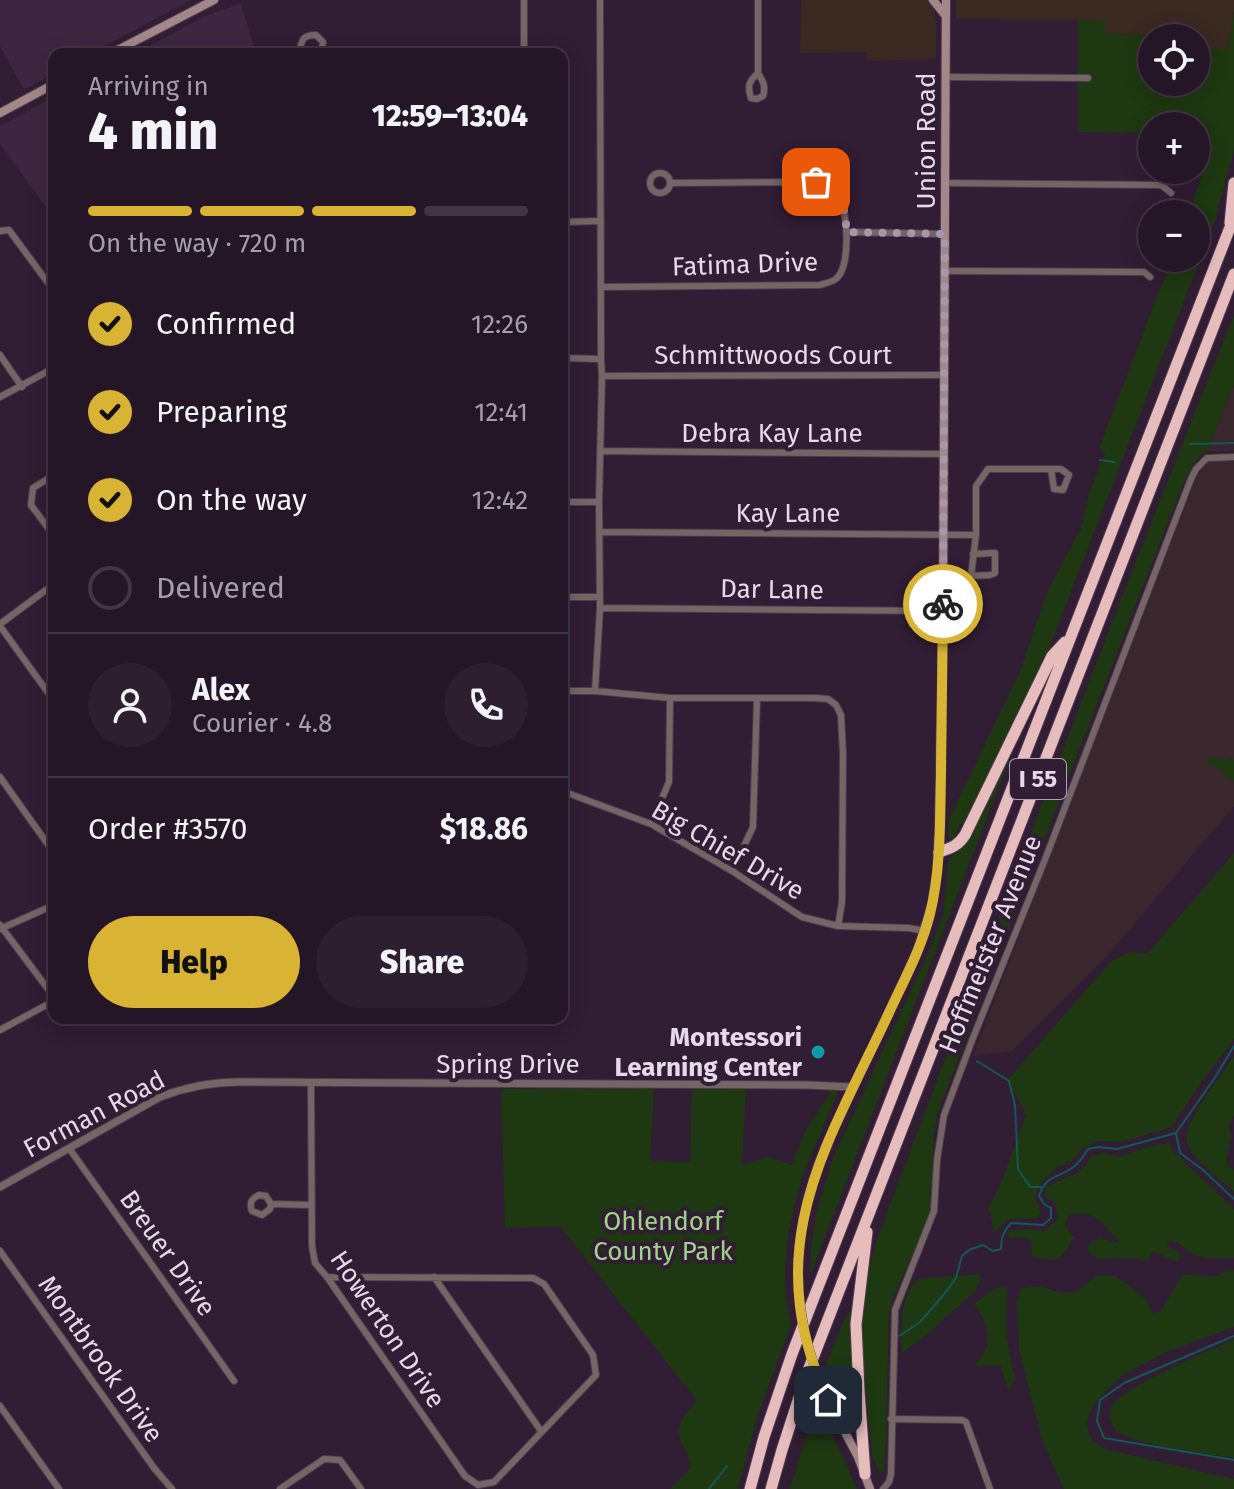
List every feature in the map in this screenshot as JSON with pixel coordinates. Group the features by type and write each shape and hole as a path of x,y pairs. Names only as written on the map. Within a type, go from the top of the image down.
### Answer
{"highway":[{"path":"1232,223 1234,183"},
{"name":"I 55","path":"750,1489 792,1354 1232,223"},
{"name":"I 55","path":"771,1489 806,1376 1234,274"},
{"path":"939,852 953,848 965,835 1052,656 1070,635"},
{"path":"865,1474 856,1324 870,1212"}],"main road":[{"path":"122,48 214,0"},
{"path":"933,0 946,16"},
{"name":"Union Road","path":"870,1489 815,1369 805,1337 798,1264 801,1230 814,1176 909,970 925,931 935,888 939,852 943,611 946,0"},
{"path":"0,113 48,87"}],"street":[{"path":"524,0 524,48"},
{"path":"595,691 600,608 602,376 600,0"},
{"path":"758,0 758,73"},
{"path":"300,48 302,39 307,35 316,35 323,42 322,48"},
{"path":"946,77 1088,78"},
{"path":"670,183 816,182 835,190 843,202 847,232"},
{"path":"946,183 1161,185 1171,193"},
{"path":"568,222 601,221"},
{"path":"0,231 9,230 48,283"},
{"name":"Fatima Drive","path":"602,287 820,285 836,280 841,274 847,232 945,234"},
{"path":"945,271 1144,272 1150,277"},
{"path":"0,355 22,387"},
{"path":"568,358 601,359"},
{"path":"0,397 48,372"},
{"name":"Schmittwoods Court","path":"602,376 944,375"},
{"name":"Debra Kay Lane","path":"600,451 944,454"},
{"name":"Hoffmeister Avenue","path":"883,1489 891,1474 895,1310 934,1211 944,1115 1191,479 1207,458 1234,457"},
{"path":"973,554 995,553 995,573 971,576 973,554 976,535 976,486 988,469 1051,469"},
{"path":"48,479 33,488 31,505 48,528"},
{"path":"568,502 599,502"},
{"name":"Kay Lane","path":"600,532 976,535"},
{"path":"48,589 0,625 48,690"},
{"path":"568,597 600,597"},
{"name":"Dar Lane","path":"600,608 943,611"},
{"path":"568,691 670,698 815,698 828,699 836,705 841,715 843,754 842,902 838,926"},
{"path":"651,824 669,782 670,698"},
{"path":"732,871 753,827 757,699"},
{"path":"0,777 48,845"},
{"name":"Big Chief Drive","path":"568,793 651,824 732,871 802,917 838,926 925,931"},
{"path":"48,908 1,928 48,991"},
{"path":"0,1030 48,1002"},
{"name":"Spring Drive","path":"258,1082 853,1087"},
{"name":"Forman Road","path":"0,1187 174,1091 206,1084 258,1082"},
{"name":"Howerton Drive","path":"311,1082 311,1205 315,1263 465,1476 478,1485 494,1482 541,1431"},
{"name":"Breuer Drive","path":"69,1148 234,1381"},
{"path":"271,1204 311,1205"},
{"name":"Montbrook Drive","path":"0,1251 172,1489"},
{"path":"327,1277 434,1277 533,1278 544,1284 593,1355 596,1375 541,1431 434,1277"},
{"path":"0,1406 59,1489"},
{"path":"891,1419 966,1422 990,1489"},
{"path":"280,1489 324,1459 340,1460 361,1489"}],"shaded area":[{"path":"0,0 191,0 101,48 48,48 48,76 24,90 0,46"},
{"path":"801,0 929,0 935,13 936,59 867,61 867,52 800,53"},
{"path":"956,0 1234,0 1227,49 1210,49 1210,24 1138,24 1138,35 1104,33 1104,20 956,19"},
{"path":"241,3 254,48 146,48 203,17"},
{"path":"48,100 48,210 0,144 0,126"},
{"path":"1234,385 1234,451 1207,451"},
{"path":"1234,460 1234,759 1230,758 1220,769 1234,781 1234,806 1107,956 1012,1051 973,1056 1197,476 1210,461"}],"green space":[{"path":"1234,12 1234,150 1210,234 1210,200 1194,200 1199,184 1210,184 1210,112 1138,112 1138,133 1078,132 1078,20 1105,20 1105,33 1138,35 1138,96 1210,96 1210,49 1227,49"},
{"path":"1167,272 1195,272 1044,661 964,823 959,825 954,839 949,838 949,819 1019,674 1048,590 1081,529 1089,493 1105,454 1099,448"},
{"path":"1234,315 1234,385 1207,451 1198,458 1185,479 938,1111 928,1220 889,1311 886,1441 884,1471 880,1475 872,1454 861,1344 863,1301 879,1234 1098,658"},
{"path":"1012,753 810,1273 817,1214 833,1158 930,950 943,915 949,859 967,844"},
{"path":"1207,758 1234,759 1234,781 1205,761"},
{"path":"1234,853 1234,1039 1172,1127 1122,1142 1098,1141 1082,1149 1072,1161 1057,1167 1040,1184 1035,1196 1041,1213 1037,1218 1009,1219 995,1232 988,1208 997,1193 1026,1115 1006,1082 1112,960 1130,952 1148,953"},
{"path":"1234,1056 1234,1116 1229,1124 1231,1137 1226,1163 1234,1170 1234,1192 1197,1159 1187,1139 1189,1127 1202,1101"},
{"name":"Ohlendorf County Park","path":"654,1088 650,1161 690,1162 692,1088 746,1088 742,1165 768,1157 792,1165 805,1131 833,1088 838,1092 797,1196 785,1267 791,1325 758,1414 738,1489 670,1489 690,1469 678,1431 683,1417 697,1401 560,1226 505,1228 501,1089"},
{"path":"1170,1143 1173,1151 1234,1209 1234,1258 1203,1258 1178,1242 1167,1241 1168,1246 1180,1253 1179,1262 1153,1252 1147,1261 1098,1259 1088,1252 1089,1243 1100,1238 1120,1243 1099,1220 1078,1214 1069,1215 1065,1226 1074,1237 1057,1260 1032,1257 1031,1239 1007,1237 1011,1230 1044,1231 1058,1219 1056,1204 1044,1196 1047,1186 1078,1172 1091,1156 1103,1153 1120,1156"},
{"path":"1234,1271 1234,1327 1169,1351 1121,1376 1094,1404 1086,1422 1092,1441 1105,1449 1234,1479 1234,1489 1064,1489 1042,1440 1019,1349 1017,1302 1021,1288 1039,1286 1063,1293 1077,1292 1095,1276 1116,1276 1146,1299 1153,1313 1160,1312 1183,1274 1215,1277"},
{"path":"981,1274 977,1289 902,1353 905,1303 912,1286 919,1279"},
{"path":"1007,1286 1006,1333 1015,1380 1008,1391 1001,1366 975,1366 985,1351 988,1337 984,1319 974,1304 993,1289"},
{"path":"853,1305 851,1353 856,1416 853,1421 826,1362"},
{"path":"1234,1340 1234,1458 1153,1444 1116,1430 1110,1413 1118,1399 1168,1370"},
{"path":"813,1398 857,1489 790,1489 810,1423 804,1421"}],"waterway":[{"path":"1190,444 1234,443"},
{"path":"1100,460 1114,462"},
{"path":"1234,1046 1176,1133 1180,1153 1234,1199"},
{"path":"977,1061 1009,1081 1015,1105 1018,1169 1030,1187 1041,1187"},
{"path":"899,1336 920,1322 941,1298 956,1278 962,1256 969,1250 983,1245 993,1251 1001,1249 1003,1235 1011,1223 1043,1225 1051,1218 1051,1208 1039,1196 1042,1190 1051,1179 1075,1166 1088,1149 1117,1149 1176,1133"},
{"path":"1234,1336 1124,1383 1100,1400 1097,1421 1104,1438 1234,1460"},
{"path":"709,1489 727,1466"}],"way so far":[{"path":"816,182 835,190 843,202 847,232 945,234 943,604"}],"place":[{"name":"Montessori Learning Center","path":"818,1052"}],"route":[{"path":"828,1400 810,1355 802,1321 798,1275 801,1230 808,1196 824,1150 917,952 932,904 939,832 943,604"}]}
